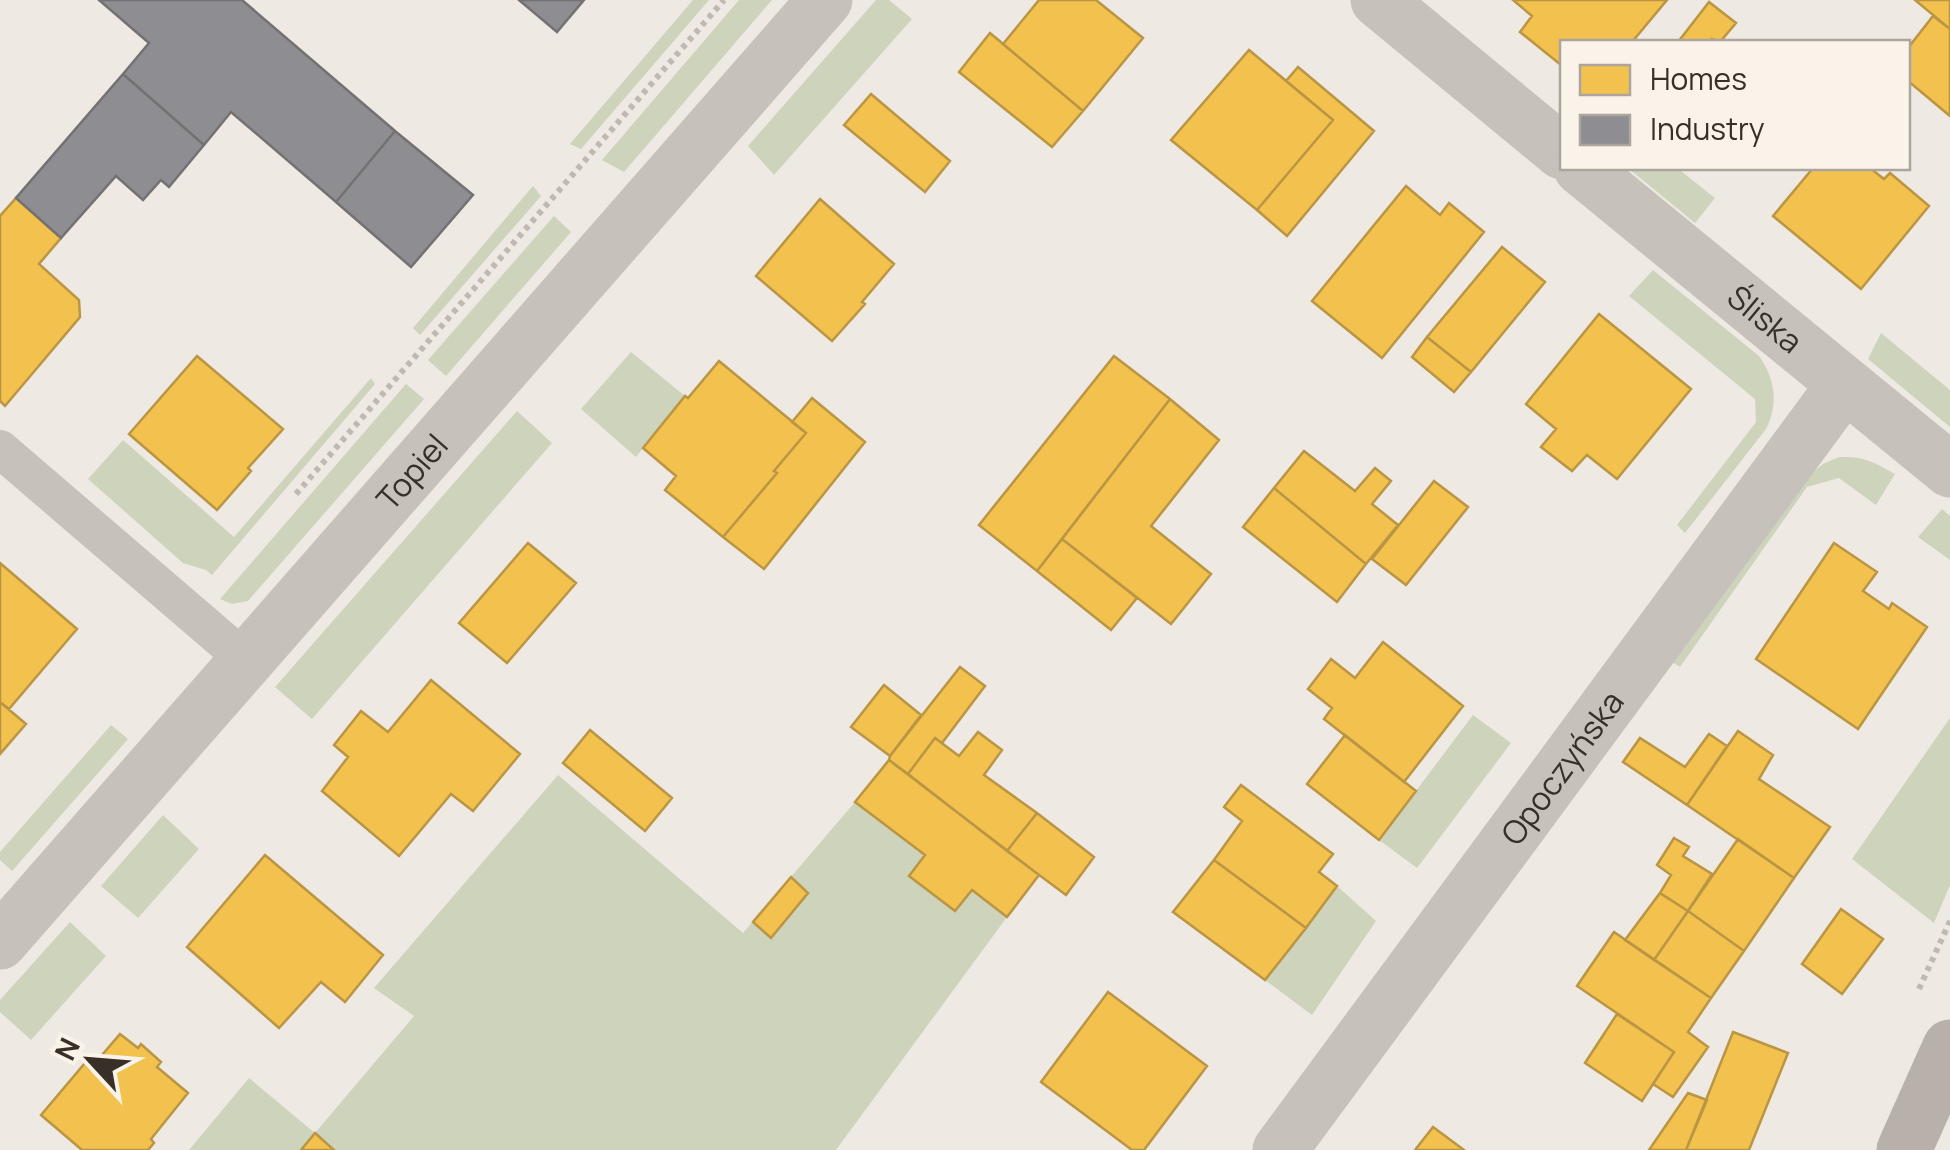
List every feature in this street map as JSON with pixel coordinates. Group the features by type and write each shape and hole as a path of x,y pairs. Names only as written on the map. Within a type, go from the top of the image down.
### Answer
{"street":[{"name":"Topiel","path":"0,942 825,0"},
{"path":"1378,0 1560,150"},
{"name":"Śliska","path":"1583,170 1950,470"},
{"name":"Opoczyńska","path":"1280,1150 1844,385"},
{"path":"1904,1150 1950,1047"}],"lane":[{"path":"0,449 247,661"}],"path":[{"path":"284,509 724,0"}],"green space":[{"path":"693,0 709,0 581,149 570,144"},
{"path":"739,0 772,0 624,172 602,160"},
{"path":"876,0 889,0 912,19 774,175 748,146"},
{"path":"1630,170 1680,170 1715,198 1695,223"},
{"path":"533,186 541,196 420,335 413,328"},
{"path":"554,216 571,232 446,376 428,360"},
{"path":"1653,270 1759,356 1773,391 1773,410 1766,429 1685,533 1677,525 1756,422 1755,399 1629,296"},
{"path":"1881,333 1950,390 1950,427 1868,359"},
{"path":"631,352 685,396 636,457 581,409"},
{"path":"371,378 375,384 212,575 183,563 88,479 123,440 234,537"},
{"path":"406,384 424,399 248,601 232,604 220,599"},
{"path":"517,411 552,443 312,719 275,687"},
{"path":"1839,457 1869,461 1895,474 1876,505 1839,478 1807,487 1680,667 1672,662 1806,478"},
{"path":"1942,509 1950,516 1950,560 1918,537"},
{"path":"1473,715 1511,743 1417,868 1379,840"},
{"path":"1950,718 1950,885 1934,923 1852,859"},
{"path":"111,725 128,739 12,871 0,860 0,852"},
{"path":"558,775 743,933 855,802 925,855 909,876 956,910 972,890 1007,917 836,1150 334,1150 315,1134 301,1150 189,1150 249,1078 315,1133 414,1016 374,988"},
{"path":"163,815 199,849 138,918 101,886"},
{"path":"1337,886 1376,921 1312,1015 1265,980"},
{"path":"70,922 106,956 31,1040 0,1012 0,1000"}],"building: Homes":[{"path":"1039,0 1096,0 1143,38 1083,111 1003,44"},
{"path":"1513,0 1667,0 1634,40 1560,40 1560,64 1520,32 1532,16"},
{"path":"1915,0 1950,0 1950,29"},
{"path":"1709,2 1736,23 1722,40 1680,40"},
{"path":"1933,16 1950,29 1950,116 1910,83 1910,45"},
{"path":"990,33 1083,111 1052,147 959,72"},
{"path":"1249,50 1333,120 1257,210 1171,140"},
{"path":"1298,67 1374,131 1287,236 1257,210 1333,120 1286,81"},
{"path":"871,94 950,161 925,192 844,125"},
{"path":"1811,170 1873,170 1884,179 1890,173 1929,206 1861,289 1773,216"},
{"path":"1406,186 1440,215 1449,203 1484,232 1382,358 1312,301"},
{"path":"16,198 61,238 39,264 79,300 80,317 5,406 0,401 0,216"},
{"path":"820,199 894,264 832,341 756,276"},
{"path":"1502,247 1545,282 1471,372 1427,337"},
{"path":"1599,314 1691,389 1617,479 1587,455 1572,471 1541,447 1556,429 1526,404"},
{"path":"1427,337 1471,372 1454,392 1412,357"},
{"path":"197,356 283,429 217,510 129,434"},
{"path":"1114,356 1170,399 1037,571 979,525"},
{"path":"719,361 806,433 723,537 665,490 676,476 643,448"},
{"path":"812,398 865,442 764,569 723,537 806,433 792,422"},
{"path":"1170,399 1219,440 1151,526 1211,574 1171,624 1062,539"},
{"path":"1304,451 1355,491 1375,468 1391,481 1372,504 1398,525 1366,564 1274,488"},
{"path":"1434,481 1468,507 1406,585 1372,559"},
{"path":"1274,488 1366,564 1337,602 1243,527"},
{"path":"1062,539 1137,598 1111,630 1037,571"},
{"path":"528,543 576,583 507,663 459,623"},
{"path":"1834,543 1877,572 1863,591 1889,609 1892,603 1927,627 1858,729 1756,659"},
{"path":"0,563 77,629 9,709 0,702"},
{"path":"1383,642 1463,706 1404,782 1324,719 1332,708 1308,689 1331,659 1355,678"},
{"path":"960,667 985,686 942,743 935,738 908,774 889,760 890,756"},
{"path":"431,680 520,754 473,811 451,794 399,856 322,791 348,757 334,745 361,711 388,732"},
{"path":"884,685 921,715 890,756 851,727"},
{"path":"0,702 26,724 0,754"},
{"path":"590,730 672,798 645,831 563,763"},
{"path":"1738,731 1773,755 1759,779 1830,827 1794,878 1687,805"},
{"path":"978,732 1002,750 984,775 1037,813 1007,851 908,774 935,738 959,756"},
{"path":"1709,734 1727,746 1687,805 1623,762 1640,738 1685,767"},
{"path":"1345,735 1416,791 1379,840 1307,784"},
{"path":"889,760 1039,875 1007,917 972,890 955,911 909,876 925,855 855,802"},
{"path":"1241,785 1333,854 1319,872 1337,886 1306,928 1214,860 1242,821 1224,807"},
{"path":"1037,813 1094,857 1066,895 1007,851"},
{"path":"1674,838 1689,847 1683,856 1712,874 1688,911 1660,893 1671,875 1657,865"},
{"path":"1738,839 1794,878 1744,951 1688,911"},
{"path":"265,855 383,955 345,1002 321,982 279,1028 187,947"},
{"path":"1214,860 1306,928 1265,980 1173,912"},
{"path":"791,877 808,893 771,938 753,922"},
{"path":"1660,893 1688,911 1654,960 1625,940"},
{"path":"1841,909 1883,939 1842,994 1802,964"},
{"path":"1688,911 1744,951 1711,998 1654,960"},
{"path":"1614,932 1711,998 1688,1032 1708,1047 1673,1097 1653,1084 1674,1052 1577,986"},
{"path":"1108,992 1207,1066 1144,1150 1132,1150 1041,1082"},
{"path":"1617,1014 1674,1052 1642,1101 1585,1063"},
{"path":"1733,1032 1788,1053 1749,1150 1686,1150"},
{"path":"120,1034 138,1048 141,1044 161,1062 157,1067 188,1093 151,1139 154,1143 148,1150 82,1150 41,1115 85,1063 90,1069"},
{"path":"1688,1093 1707,1100 1686,1150 1649,1150"},
{"path":"1433,1127 1464,1150 1415,1150"},
{"path":"315,1133 334,1150 301,1150"}],"building: Industry":[{"path":"99,0 242,0 395,131 336,202 231,112 204,145 123,74 149,43"},
{"path":"519,0 584,0 557,32"},
{"path":"123,74 204,145 169,187 161,180 143,200 116,176 61,238 16,198"},
{"path":"395,131 473,195 411,267 336,202"}]}
